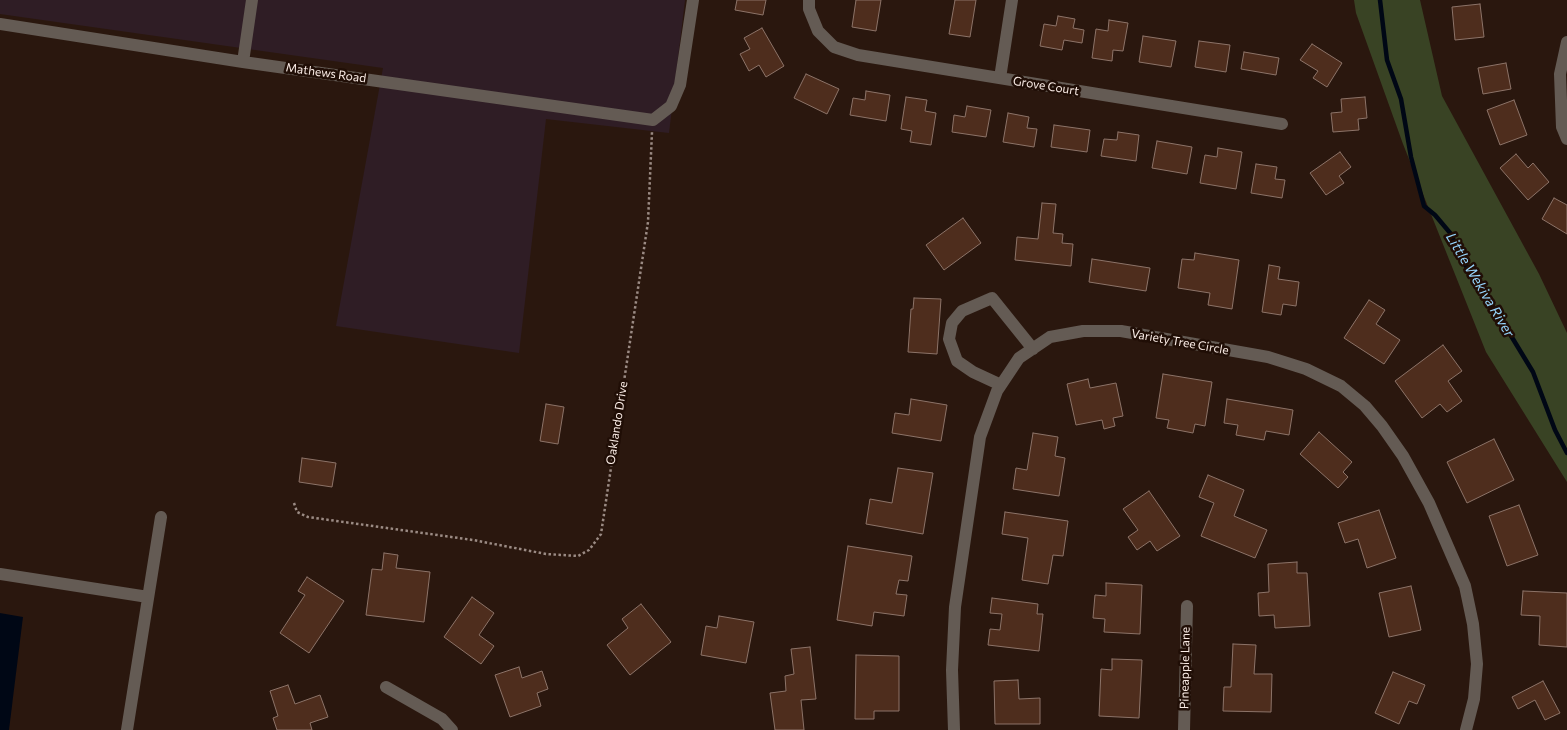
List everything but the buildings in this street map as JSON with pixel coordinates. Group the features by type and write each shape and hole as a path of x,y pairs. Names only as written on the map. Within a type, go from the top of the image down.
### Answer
{"street":[{"path":"243,62 252,0"},
{"path":"653,120 671,106 680,85 693,0"},
{"name":"Grove Court","path":"809,0 809,9 818,31 834,47 858,55 1282,124"},
{"path":"1000,78 1012,0"},
{"name":"Mathews Road","path":"0,24 243,62 653,120"},
{"path":"1567,42 1560,74 1562,127 1567,139"},
{"path":"1001,385 973,372 957,361 949,339 952,323 962,311 992,298 1033,348"},
{"name":"Variety Tree Circle","path":"954,730 952,670 955,607 980,437 997,390 1019,358 1050,337 1083,331 1121,331 1268,357 1306,369 1340,386 1364,406 1382,426 1403,456 1429,502 1465,586 1473,624 1477,664 1474,700 1466,730"},
{"path":"127,730 161,517"},
{"path":"0,574 148,597"},
{"name":"Pineapple Lane","path":"1184,730 1186,606"},
{"path":"386,686 442,718 452,730"}],"path":[{"name":"Oaklando Drive","path":"294,503 297,512 308,517 473,540 546,554 578,556 589,550 601,534 648,222 653,120"}],"shaded area":[{"path":"0,0 685,0 669,133 546,119 519,353 336,326 383,68 0,14"},
{"path":"0,613 23,617 9,730 0,730"}],"green space":[{"path":"1354,0 1420,0 1442,96 1539,274 1567,333 1567,482 1486,352 1403,144 1356,13"}],"waterway":[{"name":"Little Wekiva River","path":"1380,0 1387,60 1401,99 1411,157 1424,206 1435,215 1451,234 1462,260 1533,372 1555,430 1567,453"}]}
